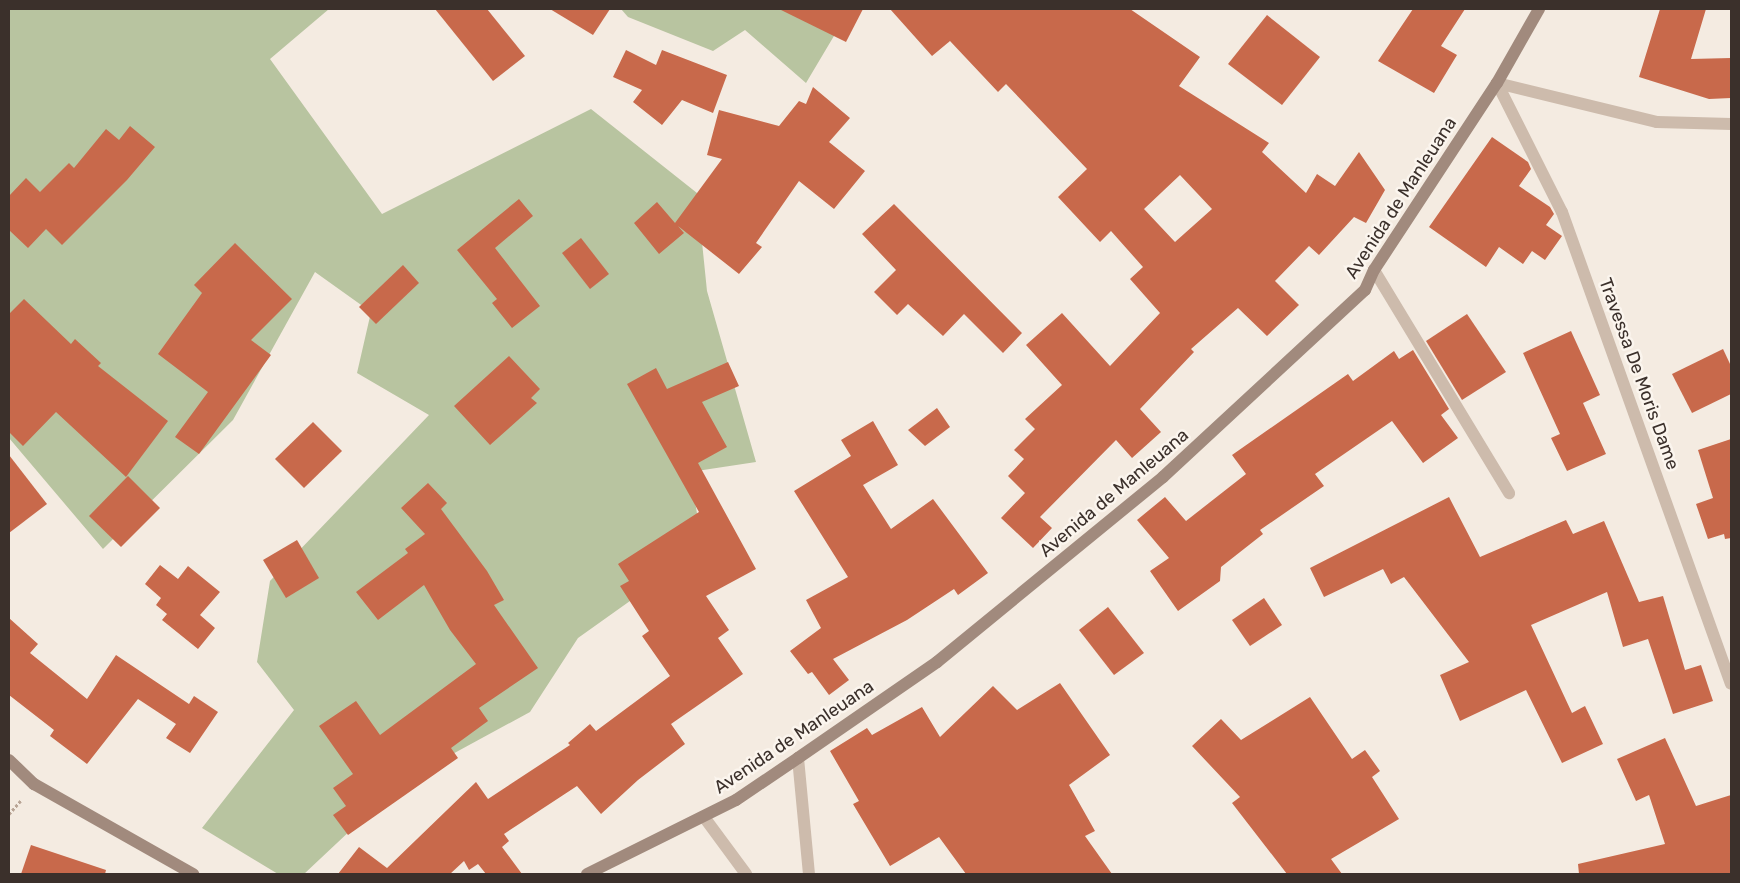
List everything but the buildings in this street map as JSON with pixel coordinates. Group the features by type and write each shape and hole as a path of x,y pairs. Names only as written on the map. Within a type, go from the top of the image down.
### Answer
{"street":[{"name":"Avenida de Manleuana","path":"587,874 736,800 938,662 1163,477 1365,290 1374,270 1497,83 1539,9"},
{"path":"1497,83 1657,122 1731,124"},
{"name":"Travessa De Moris Dame","path":"1497,83 1562,212 1731,684"},
{"path":"1374,270 1509,493"},
{"path":"798,758 809,874"},
{"path":"9,760 34,784 193,874"},
{"path":"704,816 746,874"}],"green space":[{"path":"9,9 329,9 270,59 382,214 591,109 697,193 707,291 756,462 690,472 703,549 578,638 530,712 403,781 304,874 278,874 202,828 294,710 257,662 270,581 429,415 357,373 371,312 315,272 233,420 103,549 9,438"},
{"path":"621,9 850,9 806,83 745,30 713,51 628,17"}]}
